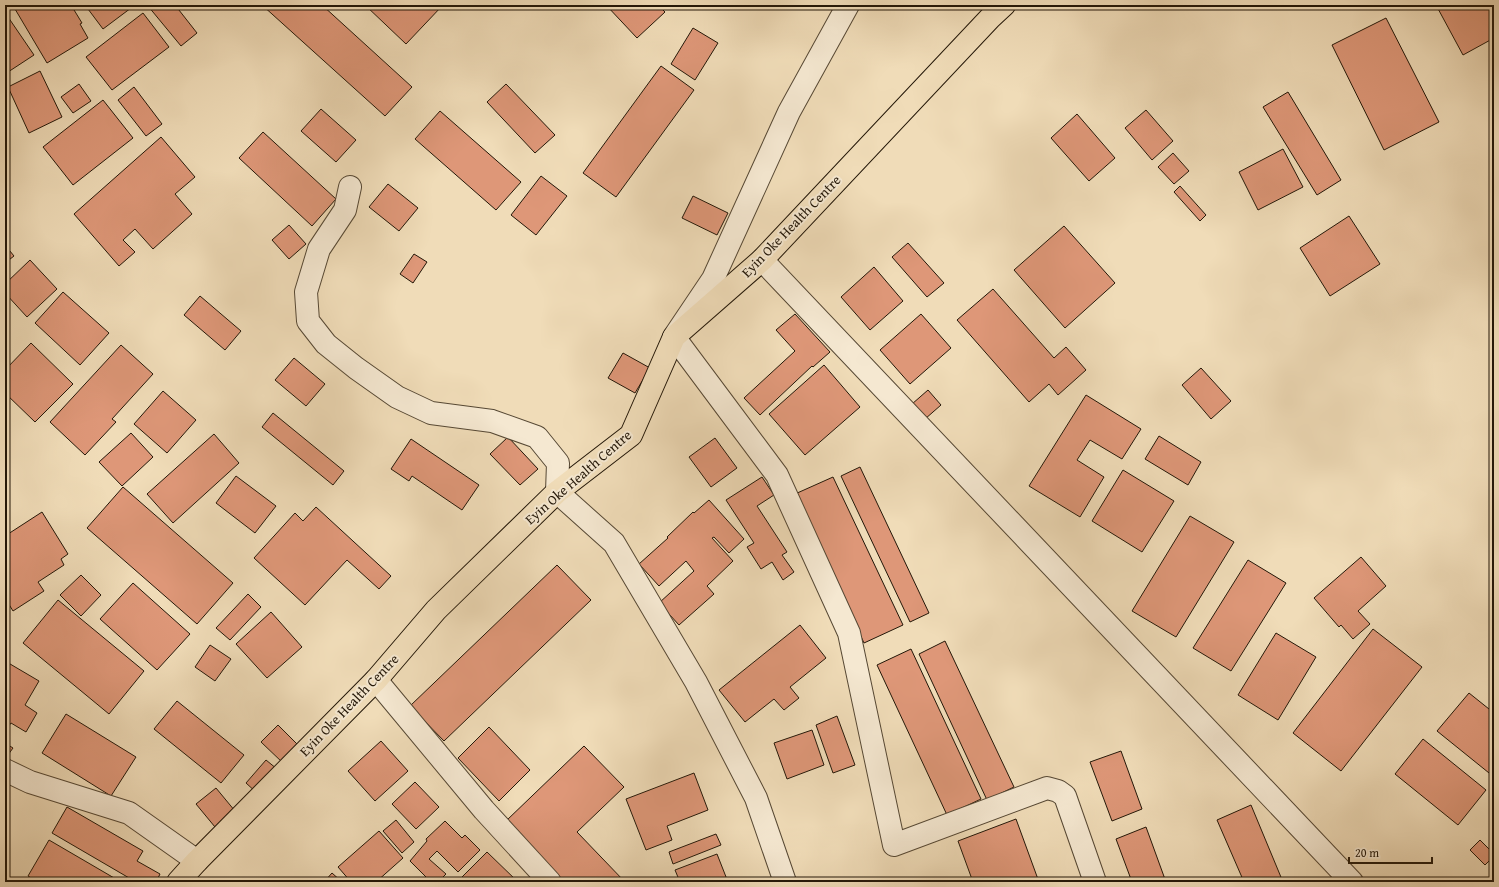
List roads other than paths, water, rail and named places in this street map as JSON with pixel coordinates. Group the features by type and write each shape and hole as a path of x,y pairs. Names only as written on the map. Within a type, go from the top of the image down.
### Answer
{"main road":[{"name":"Eyin Oke Health Centre","path":"178,882 376,680 436,610 557,492 631,435 674,337 762,260 984,24 1004,5"}],"street":[{"path":"848,5 789,112 713,279 674,337 777,475 849,633 894,844 1047,788 1058,791 1066,796 1095,882"},
{"path":"350,187 345,210 319,249 306,292 308,321 326,344 356,368 397,396 431,413 492,421 537,437 558,463 557,492 614,543 696,682 756,798 785,882"},
{"path":"762,260 1352,882"},
{"path":"376,680 484,810 550,882"},
{"path":"5,770 30,782 129,813 197,861"}]}
